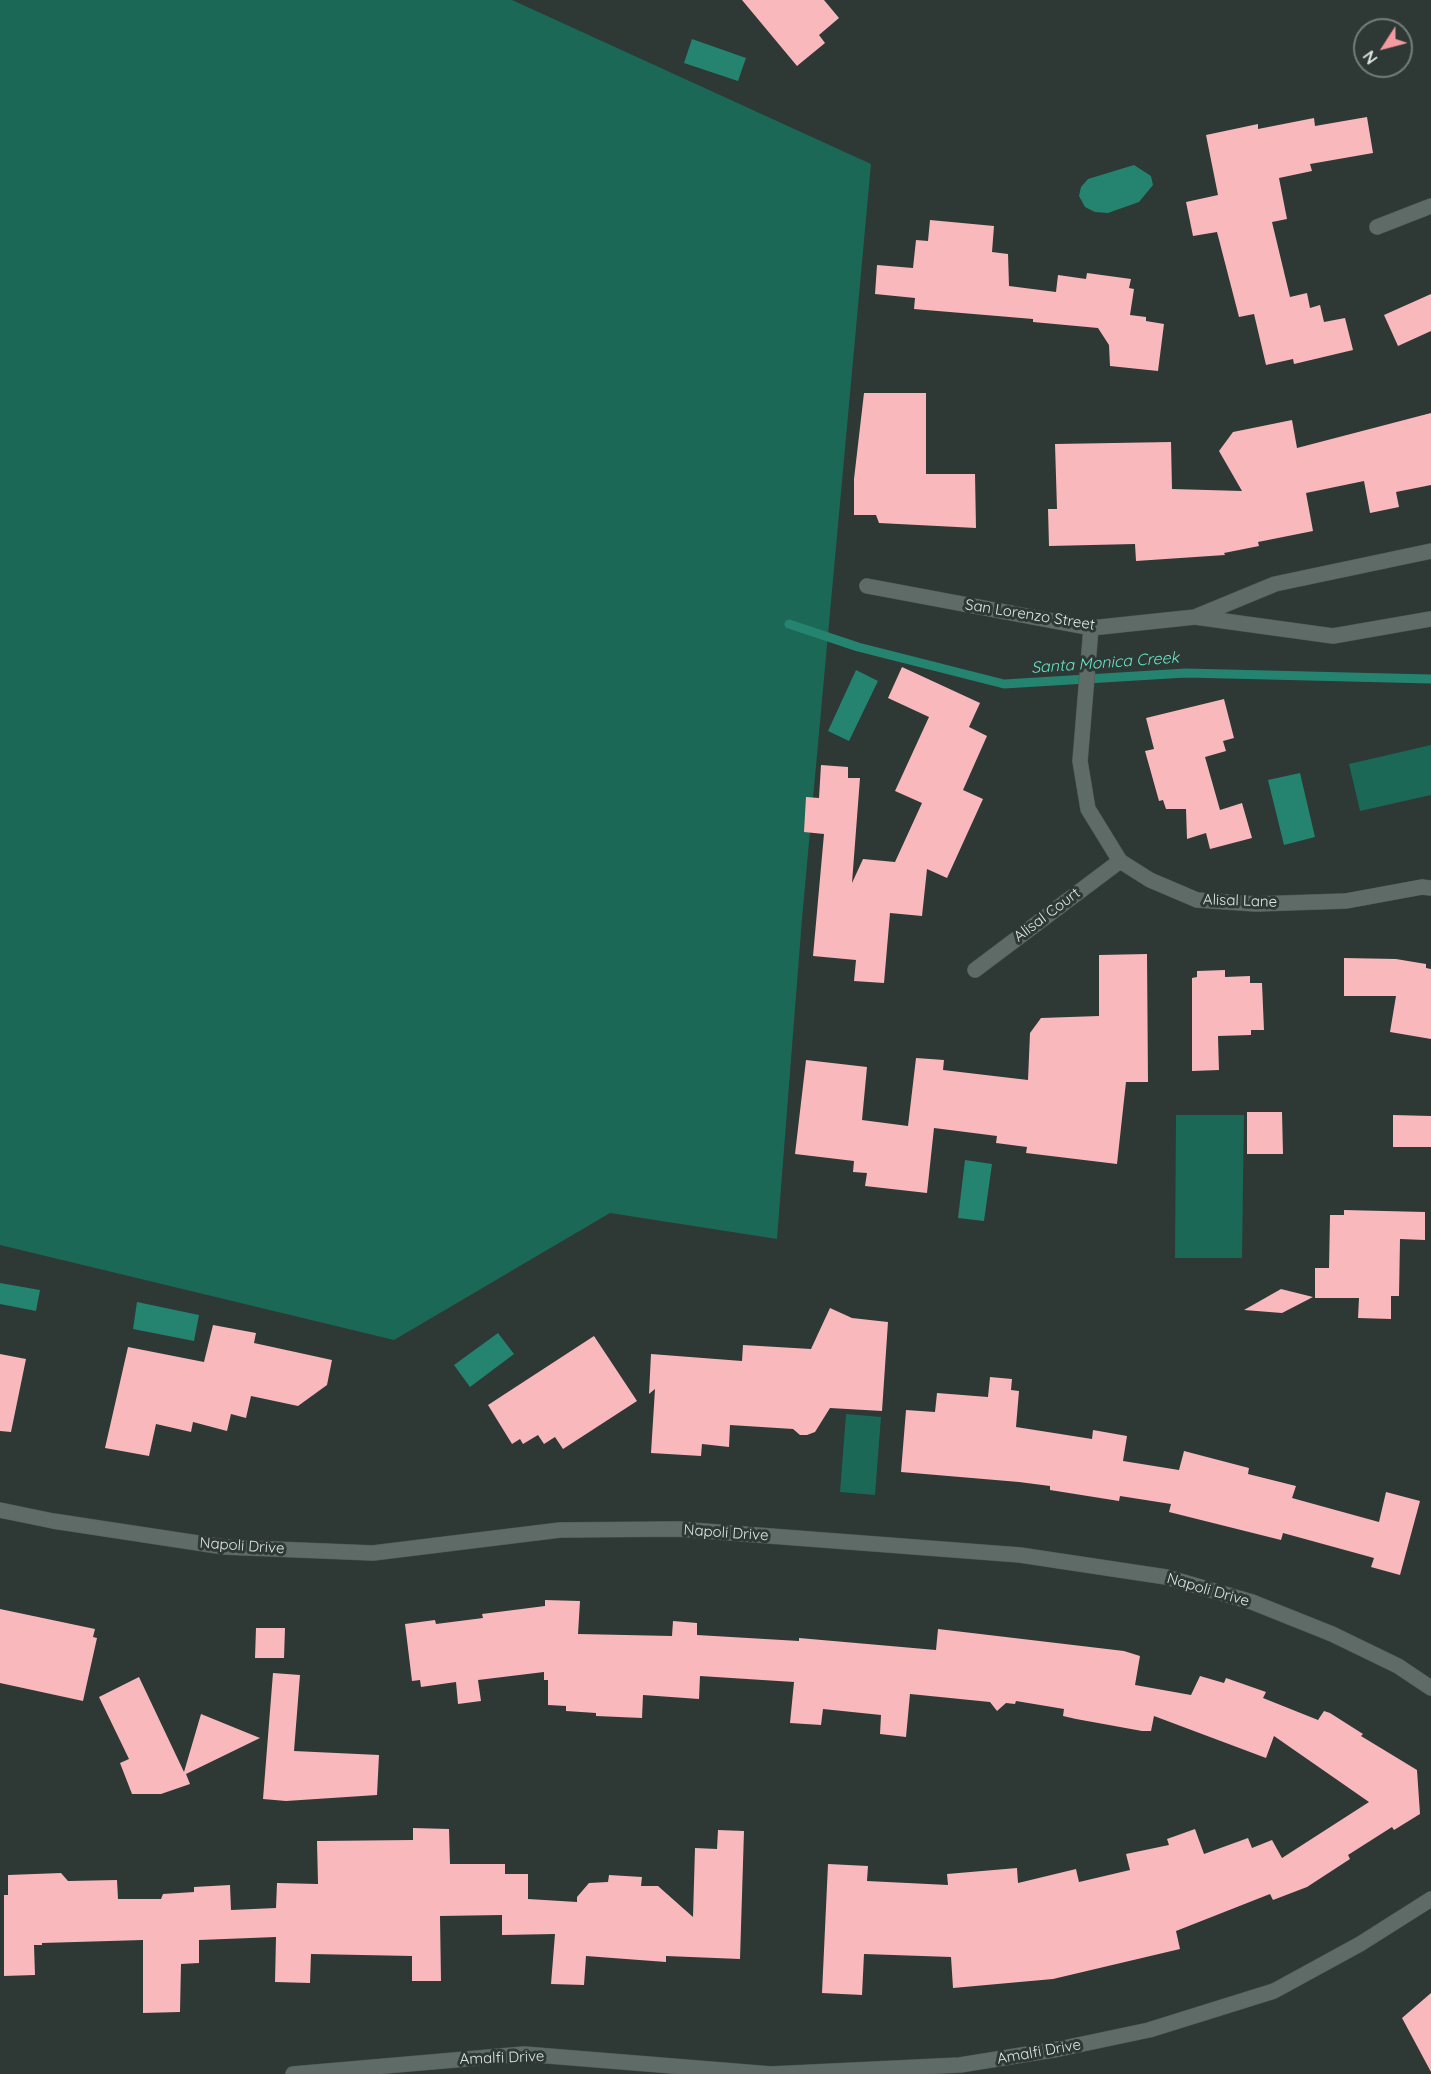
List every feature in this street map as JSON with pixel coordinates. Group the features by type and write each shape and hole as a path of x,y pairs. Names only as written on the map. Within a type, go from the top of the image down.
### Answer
{"street":[{"path":"1377,227 1431,206"},
{"name":"San Lorenzo Street","path":"1195,617 1275,584 1431,551"},
{"name":"San Lorenzo Street","path":"867,586 1091,628 1195,617 1333,636 1431,619"},
{"name":"Alisal Lane","path":"1091,628 1080,761 1088,809 1120,861 1150,880 1197,900 1256,904 1346,901 1422,887 1431,888"},
{"name":"Alisal Court","path":"975,970 1120,861"},
{"name":"Napoli Drive","path":"0,1510 53,1521 224,1547 373,1553 560,1530 678,1529 1020,1555 1166,1577 1252,1602 1332,1634 1398,1666 1431,1688"},
{"name":"Amalfi Drive","path":"293,2074 524,2054 771,2074 960,2065 1059,2049 1149,2030 1274,1991 1360,1944 1431,1899"}],"shaded area":[{"path":"0,0 512,0 871,164 802,919 777,1239 610,1213 394,1340 0,1245"},
{"path":"692,39 746,58 738,81 684,63"},
{"path":"1134,165 1151,176 1153,185 1139,202 1108,213 1095,212 1085,207 1079,196 1081,187 1088,179"},
{"path":"856,670 878,681 849,741 828,731"},
{"path":"1431,745 1431,795 1360,811 1349,764"},
{"path":"1300,773 1315,837 1284,845 1268,780"},
{"path":"1176,1115 1244,1115 1242,1258 1175,1258"},
{"path":"965,1160 992,1164 984,1221 958,1218"},
{"path":"0,1283 40,1290 36,1311 0,1304"},
{"path":"137,1302 199,1315 194,1341 133,1329"},
{"path":"498,1333 514,1354 470,1387 454,1365"},
{"path":"846,1414 881,1417 875,1495 840,1492"}],"building":[{"path":"742,0 824,0 839,18 819,35 825,43 797,66"},
{"path":"1367,117 1373,153 1310,164 1312,171 1279,178 1287,219 1272,222 1290,297 1307,293 1310,308 1320,305 1324,322 1345,318 1353,350 1294,364 1293,359 1266,365 1254,314 1239,317 1217,232 1193,236 1186,202 1218,195 1206,135 1258,124 1258,129 1314,118 1315,126"},
{"path":"930,220 994,226 992,252 1008,254 1009,286 1056,292 1058,275 1086,279 1087,273 1131,279 1129,288 1134,289 1130,315 1146,317 1146,321 1164,324 1158,371 1110,366 1109,345 1098,328 1033,322 1033,319 914,309 915,298 875,294 877,265 913,268 916,240 928,241"},
{"path":"1431,294 1431,331 1398,346 1384,315"},
{"path":"864,393 926,393 926,474 975,474 976,528 879,523 876,515 854,515 854,479"},
{"path":"1431,413 1431,485 1396,492 1399,507 1370,513 1364,481 1306,493 1313,531 1258,542 1259,546 1224,553 1225,555 1136,561 1135,544 1049,546 1048,509 1057,509 1055,444 1171,442 1172,489 1242,491 1219,451 1233,432 1292,420 1297,448"},
{"path":"902,667 980,703 969,727 987,736 963,790 983,799 947,878 927,869 922,916 890,913 884,983 854,981 856,960 813,956 824,834 804,832 806,797 819,798 821,765 848,767 848,778 860,778 852,883 863,859 895,862 922,803 895,791 929,717 888,698"},
{"path":"1224,699 1234,738 1223,741 1226,751 1205,757 1220,810 1242,803 1252,838 1210,849 1206,833 1187,839 1186,809 1166,809 1163,800 1159,801 1145,751 1154,749 1146,718"},
{"path":"1147,954 1148,1082 1126,1082 1117,1164 1026,1153 1027,1147 996,1143 997,1136 934,1128 927,1193 865,1186 867,1173 853,1172 854,1161 795,1154 806,1060 867,1067 862,1120 908,1126 916,1058 944,1060 943,1070 1028,1080 1030,1033 1041,1018 1099,1016 1099,955"},
{"path":"1344,958 1396,959 1426,964 1426,968 1431,969 1431,1039 1390,1032 1396,996 1344,996"},
{"path":"1225,970 1225,977 1250,976 1250,983 1262,983 1264,1030 1251,1030 1251,1035 1218,1036 1219,1070 1192,1071 1192,978 1197,977 1197,971"},
{"path":"1247,1112 1282,1112 1283,1154 1247,1154"},
{"path":"1393,1115 1431,1116 1431,1147 1393,1147"},
{"path":"1344,1210 1425,1212 1425,1240 1400,1239 1399,1296 1391,1296 1391,1319 1358,1318 1359,1298 1315,1298 1315,1268 1329,1268 1330,1215 1344,1215"},
{"path":"1281,1289 1313,1297 1282,1313 1244,1310"},
{"path":"830,1308 852,1318 888,1322 882,1411 830,1408 815,1432 807,1435 800,1435 793,1429 730,1425 729,1447 702,1444 701,1456 651,1453 655,1389 649,1394 651,1354 742,1361 743,1345 811,1349"},
{"path":"213,1325 256,1333 254,1343 332,1360 327,1385 298,1406 251,1396 246,1418 231,1414 227,1431 193,1422 191,1432 156,1424 149,1456 105,1448 128,1347 204,1362"},
{"path":"594,1336 637,1401 563,1449 555,1437 544,1444 538,1435 523,1444 520,1439 512,1444 488,1405"},
{"path":"0,1354 26,1359 11,1432 0,1431"},
{"path":"990,1377 1012,1379 1011,1390 1019,1391 1016,1427 1092,1439 1093,1430 1127,1436 1123,1461 1179,1470 1184,1451 1249,1468 1248,1474 1296,1486 1292,1498 1379,1522 1386,1492 1420,1501 1400,1575 1371,1567 1374,1558 1283,1533 1281,1540 1169,1512 1171,1504 1120,1496 1119,1501 1050,1490 1050,1486 1019,1482 901,1472 906,1410 935,1412 937,1393 988,1397"},
{"path":"545,1600 580,1601 578,1634 672,1636 673,1621 697,1623 697,1635 799,1641 799,1638 936,1650 938,1629 1124,1651 1140,1656 1135,1685 1191,1695 1200,1676 1224,1683 1226,1678 1266,1692 1263,1698 1318,1720 1324,1711 1330,1713 1363,1734 1361,1736 1417,1770 1420,1814 1394,1830 1392,1827 1348,1855 1350,1859 1307,1887 1273,1900 1270,1894 1176,1931 1180,1949 1053,1979 953,1988 951,1957 864,1954 862,1995 822,1993 828,1864 868,1866 867,1881 948,1885 947,1874 1017,1868 1018,1883 1076,1869 1079,1882 1130,1870 1126,1854 1169,1845 1167,1839 1195,1829 1204,1854 1248,1838 1252,1848 1272,1840 1282,1858 1369,1802 1274,1736 1266,1758 1154,1716 1151,1731 1142,1731 1063,1716 1064,1709 1016,1701 1015,1704 1006,1703 997,1711 990,1702 910,1694 906,1737 880,1734 881,1715 823,1709 821,1725 790,1723 794,1682 700,1676 699,1699 643,1695 642,1718 596,1716 596,1713 566,1711 566,1706 548,1705 548,1680 544,1680 544,1672 478,1680 481,1701 458,1704 456,1682 421,1687 420,1680 412,1681 405,1624 435,1620 436,1624 483,1618 482,1614 545,1606"},
{"path":"0,1609 95,1629 93,1637 97,1638 83,1701 0,1683"},
{"path":"256,1628 285,1628 284,1658 255,1658"},
{"path":"273,1673 300,1675 294,1751 379,1755 377,1795 286,1801 263,1799"},
{"path":"139,1677 184,1772 201,1714 260,1738 186,1774 190,1784 161,1794 132,1794 120,1763 129,1759 99,1697"},
{"path":"413,1828 449,1829 450,1864 505,1864 505,1874 528,1874 528,1899 577,1902 577,1897 589,1883 608,1882 609,1875 642,1877 641,1886 658,1886 693,1917 695,1848 717,1849 718,1830 744,1831 740,1959 666,1956 666,1962 586,1956 584,1985 551,1984 555,1934 502,1935 502,1915 440,1916 441,1981 412,1981 412,1956 311,1954 310,1983 275,1982 276,1937 199,1940 199,1963 181,1964 180,2012 143,2013 143,1940 34,1945 35,1975 4,1976 4,1895 8,1895 8,1875 61,1873 68,1881 117,1880 118,1899 161,1899 163,1894 194,1892 194,1887 230,1885 231,1910 276,1908 277,1883 318,1884 317,1841 413,1840"},
{"path":"1431,1993 1431,2072 1402,2018"}],"waterway":[{"name":"Santa Monica Creek","path":"789,624 858,647 1004,684 1186,673 1431,679"}]}
